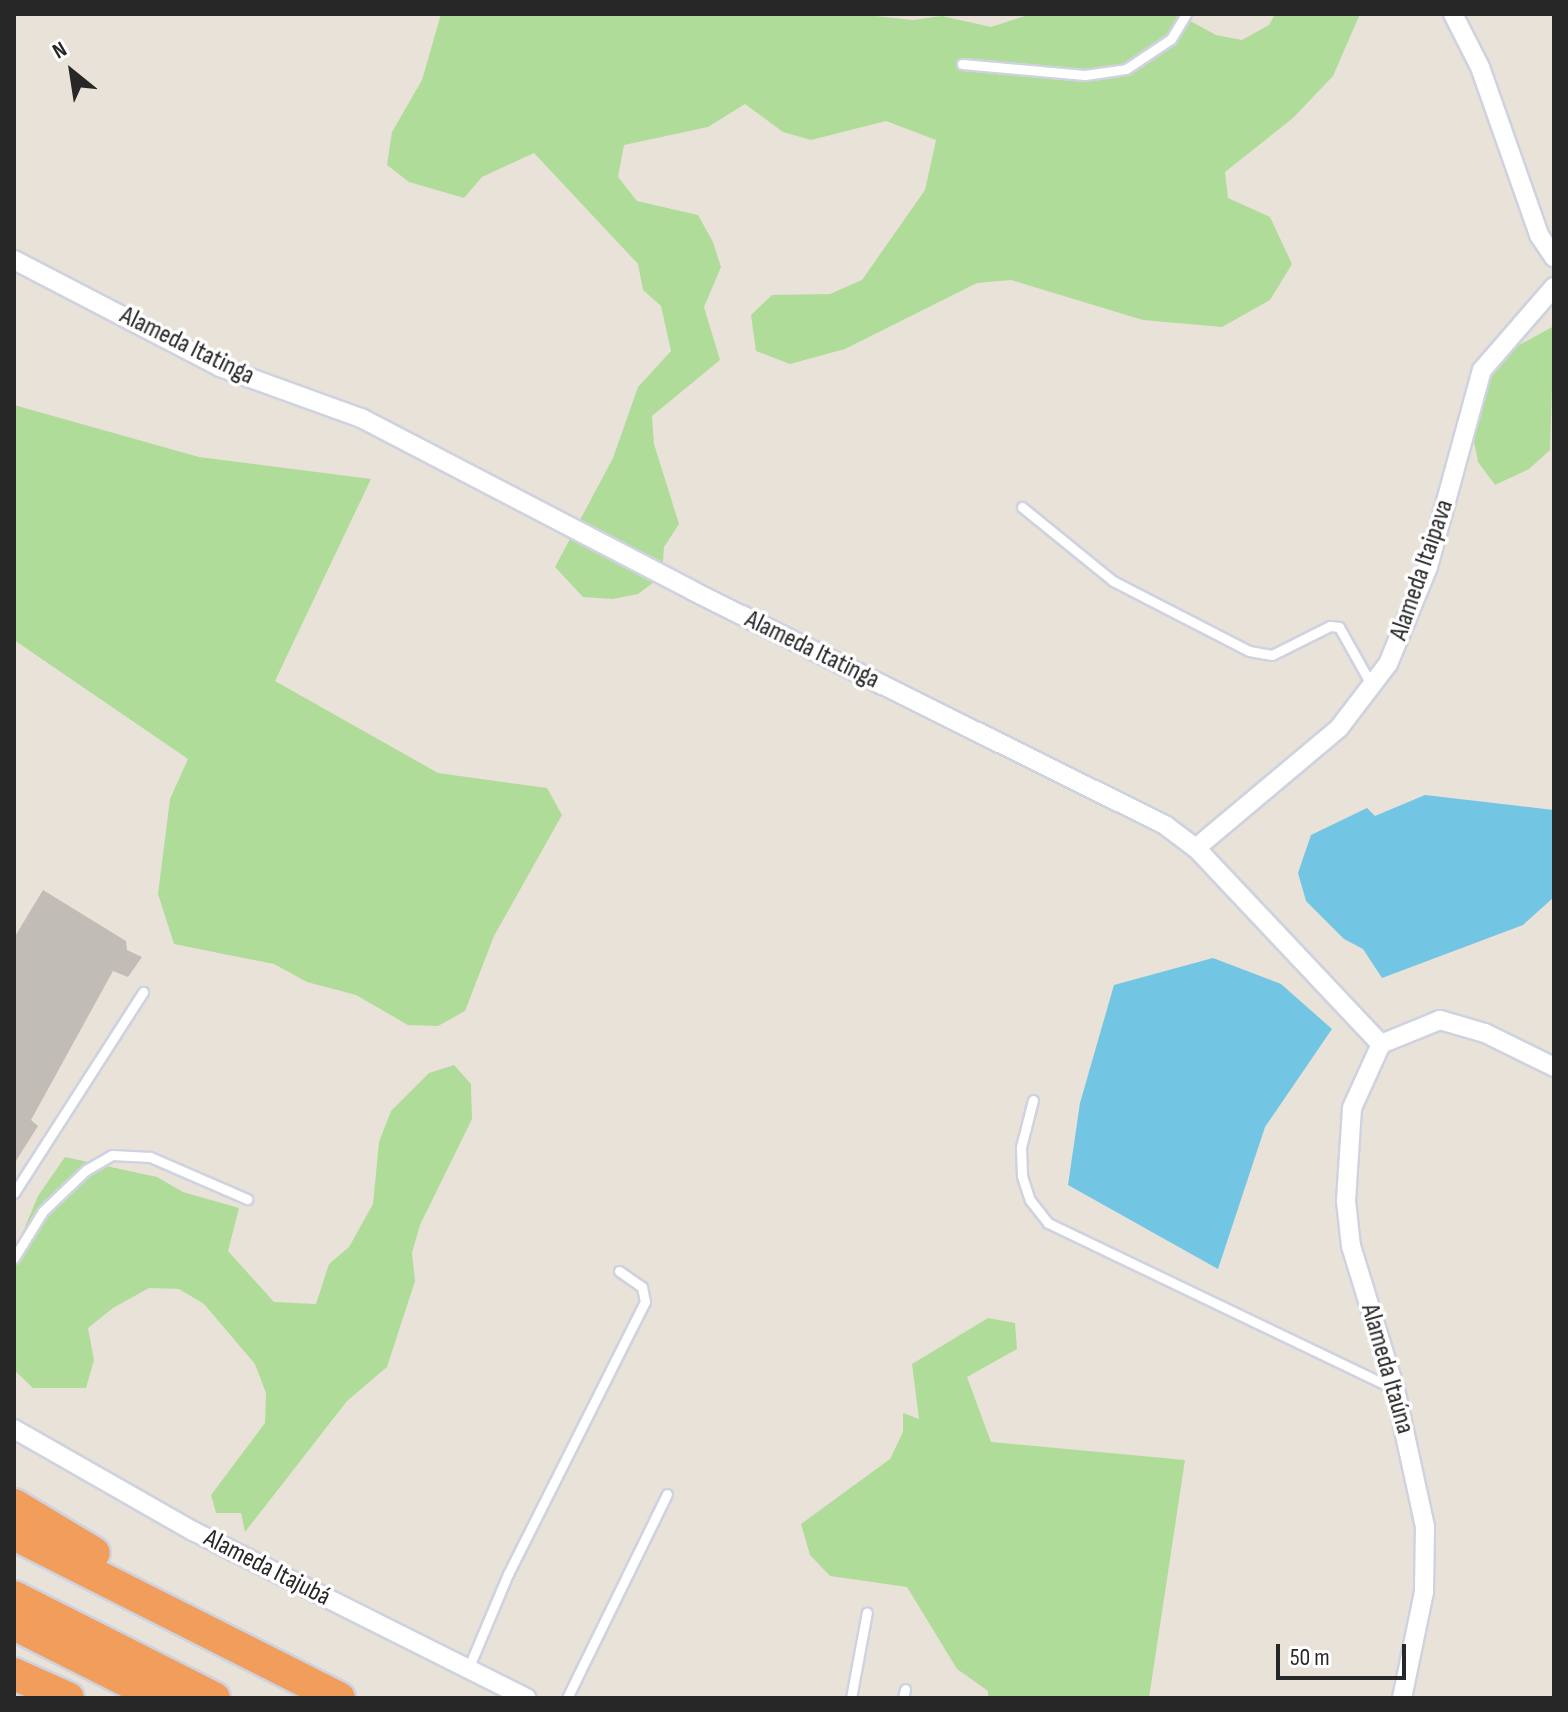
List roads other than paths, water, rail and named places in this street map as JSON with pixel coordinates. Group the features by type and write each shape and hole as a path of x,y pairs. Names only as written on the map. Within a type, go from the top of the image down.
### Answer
{"highway":[{"path":"14,1505 210,1629"},
{"path":"14,1534 210,1629 339,1698"},
{"path":"14,1597 214,1698"},
{"path":"14,1624 161,1698"},
{"path":"22,1678 68,1698"}],"street":[{"path":"1453,14 1484,78 1533,222 1554,257"},
{"name":"Alameda Itatinga","path":"14,260 220,367 361,418 693,591 1165,825 1196,848 1381,1044"},
{"name":"Alameda Itaipava","path":"1196,848 1339,728 1373,687 1404,632 1428,567 1482,370 1554,287"},
{"path":"1381,1044 1440,1020 1485,1033 1554,1067"},
{"name":"Alameda Itaúna","path":"1381,1044 1352,1108 1346,1201 1351,1246 1395,1389 1420,1494 1427,1555 1402,1698"},
{"name":"Alameda Itajubá","path":"14,1429 78,1470 193,1531 526,1698"}],"lane":[{"path":"962,64 1085,75 1126,69 1171,39 1186,14"},
{"path":"1022,507 1113,581 1249,651 1272,655 1330,626 1339,627 1373,687"},
{"path":"14,1193 143,992"},
{"path":"1033,1100 1021,1147 1022,1176 1030,1200 1048,1223 1395,1389"},
{"path":"14,1258 43,1211 86,1170 112,1155 150,1157 247,1199"},
{"path":"468,1669 508,1574 645,1302 642,1287 619,1271"},
{"path":"567,1698 667,1494"},
{"path":"851,1698 867,1612"}],"water":[{"path":"1425,795 1554,810 1554,897 1523,925 1382,978 1363,949 1344,939 1306,901 1298,873 1311,835 1367,808 1375,816"},
{"path":"1213,958 1281,984 1332,1029 1265,1127 1218,1269 1068,1185 1080,1103 1114,985"}]}
